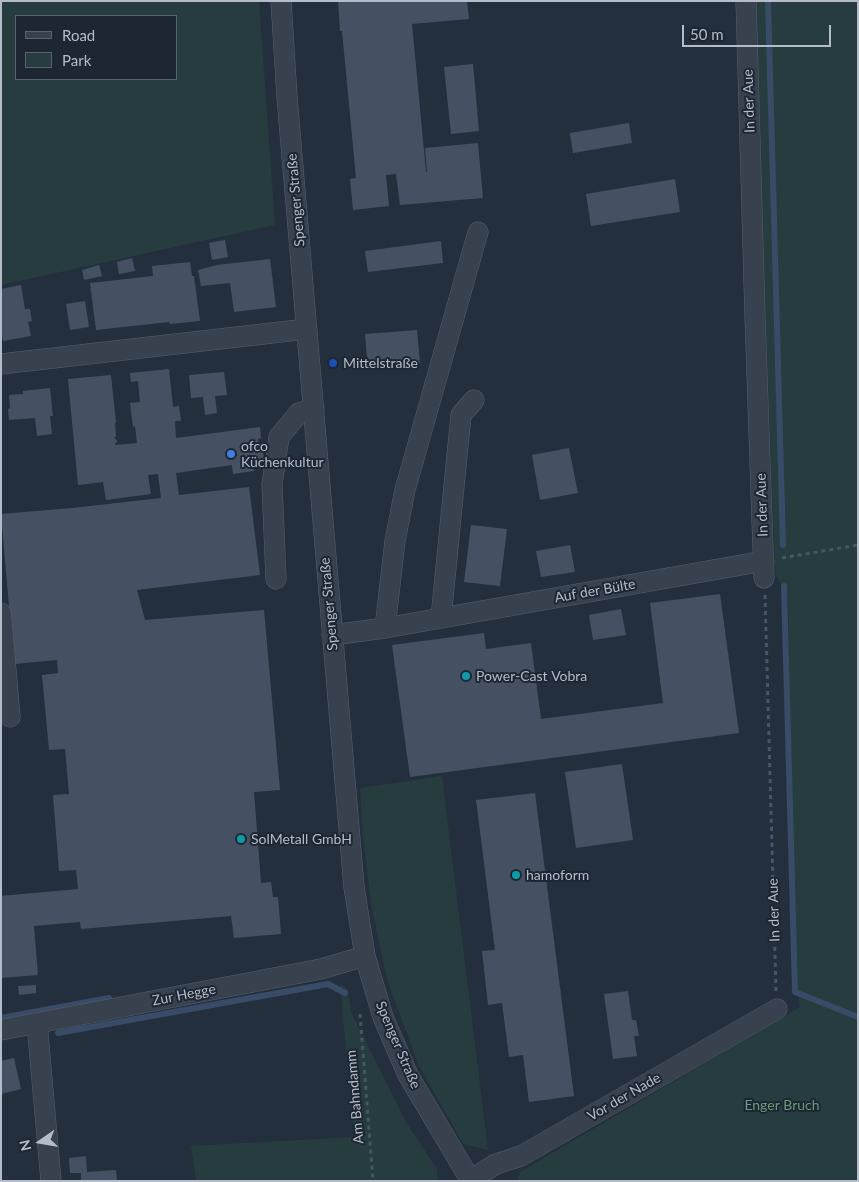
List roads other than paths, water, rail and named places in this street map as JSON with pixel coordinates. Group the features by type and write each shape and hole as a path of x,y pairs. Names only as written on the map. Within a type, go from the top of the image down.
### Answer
{"street":[{"name":"Spenger Straße","path":"281,1 288,107 354,887 365,956 383,1017 408,1075 470,1180"},
{"name":"In der Aue","path":"746,1 764,570"},
{"path":"385,628 395,541 405,490 478,232"},
{"path":"1,364 307,329"},
{"path":"441,618 461,416 474,400"},
{"path":"276,579 272,484 279,437 299,413 314,409"},
{"name":"Auf der Bülte","path":"332,636 764,570"},
{"path":"1,613 10,717"},
{"name":"Zur Hegge","path":"1,1030 321,969 365,956"},
{"name":"Vor der Nade","path":"470,1180 496,1164 521,1156 776,1010"},
{"path":"37,1023 51,1181"}],"waterway":[{"path":"768,1 783,545"},
{"path":"784,586 795,992 858,1017"},
{"path":"58,1033 328,984 345,993"},
{"path":"1,1018 109,998"}],"place":[{"name":"Mittelstraße","path":"333,363"},
{"name":"ofco Küchenkultur","path":"231,454"},
{"name":"Power-Cast Vobra","path":"466,676"},
{"name":"SolMetall GmbH","path":"241,839"},
{"name":"hamoform","path":"516,875"}],"park label":[{"name":"Enger Bruch","path":"782,1105"}]}
